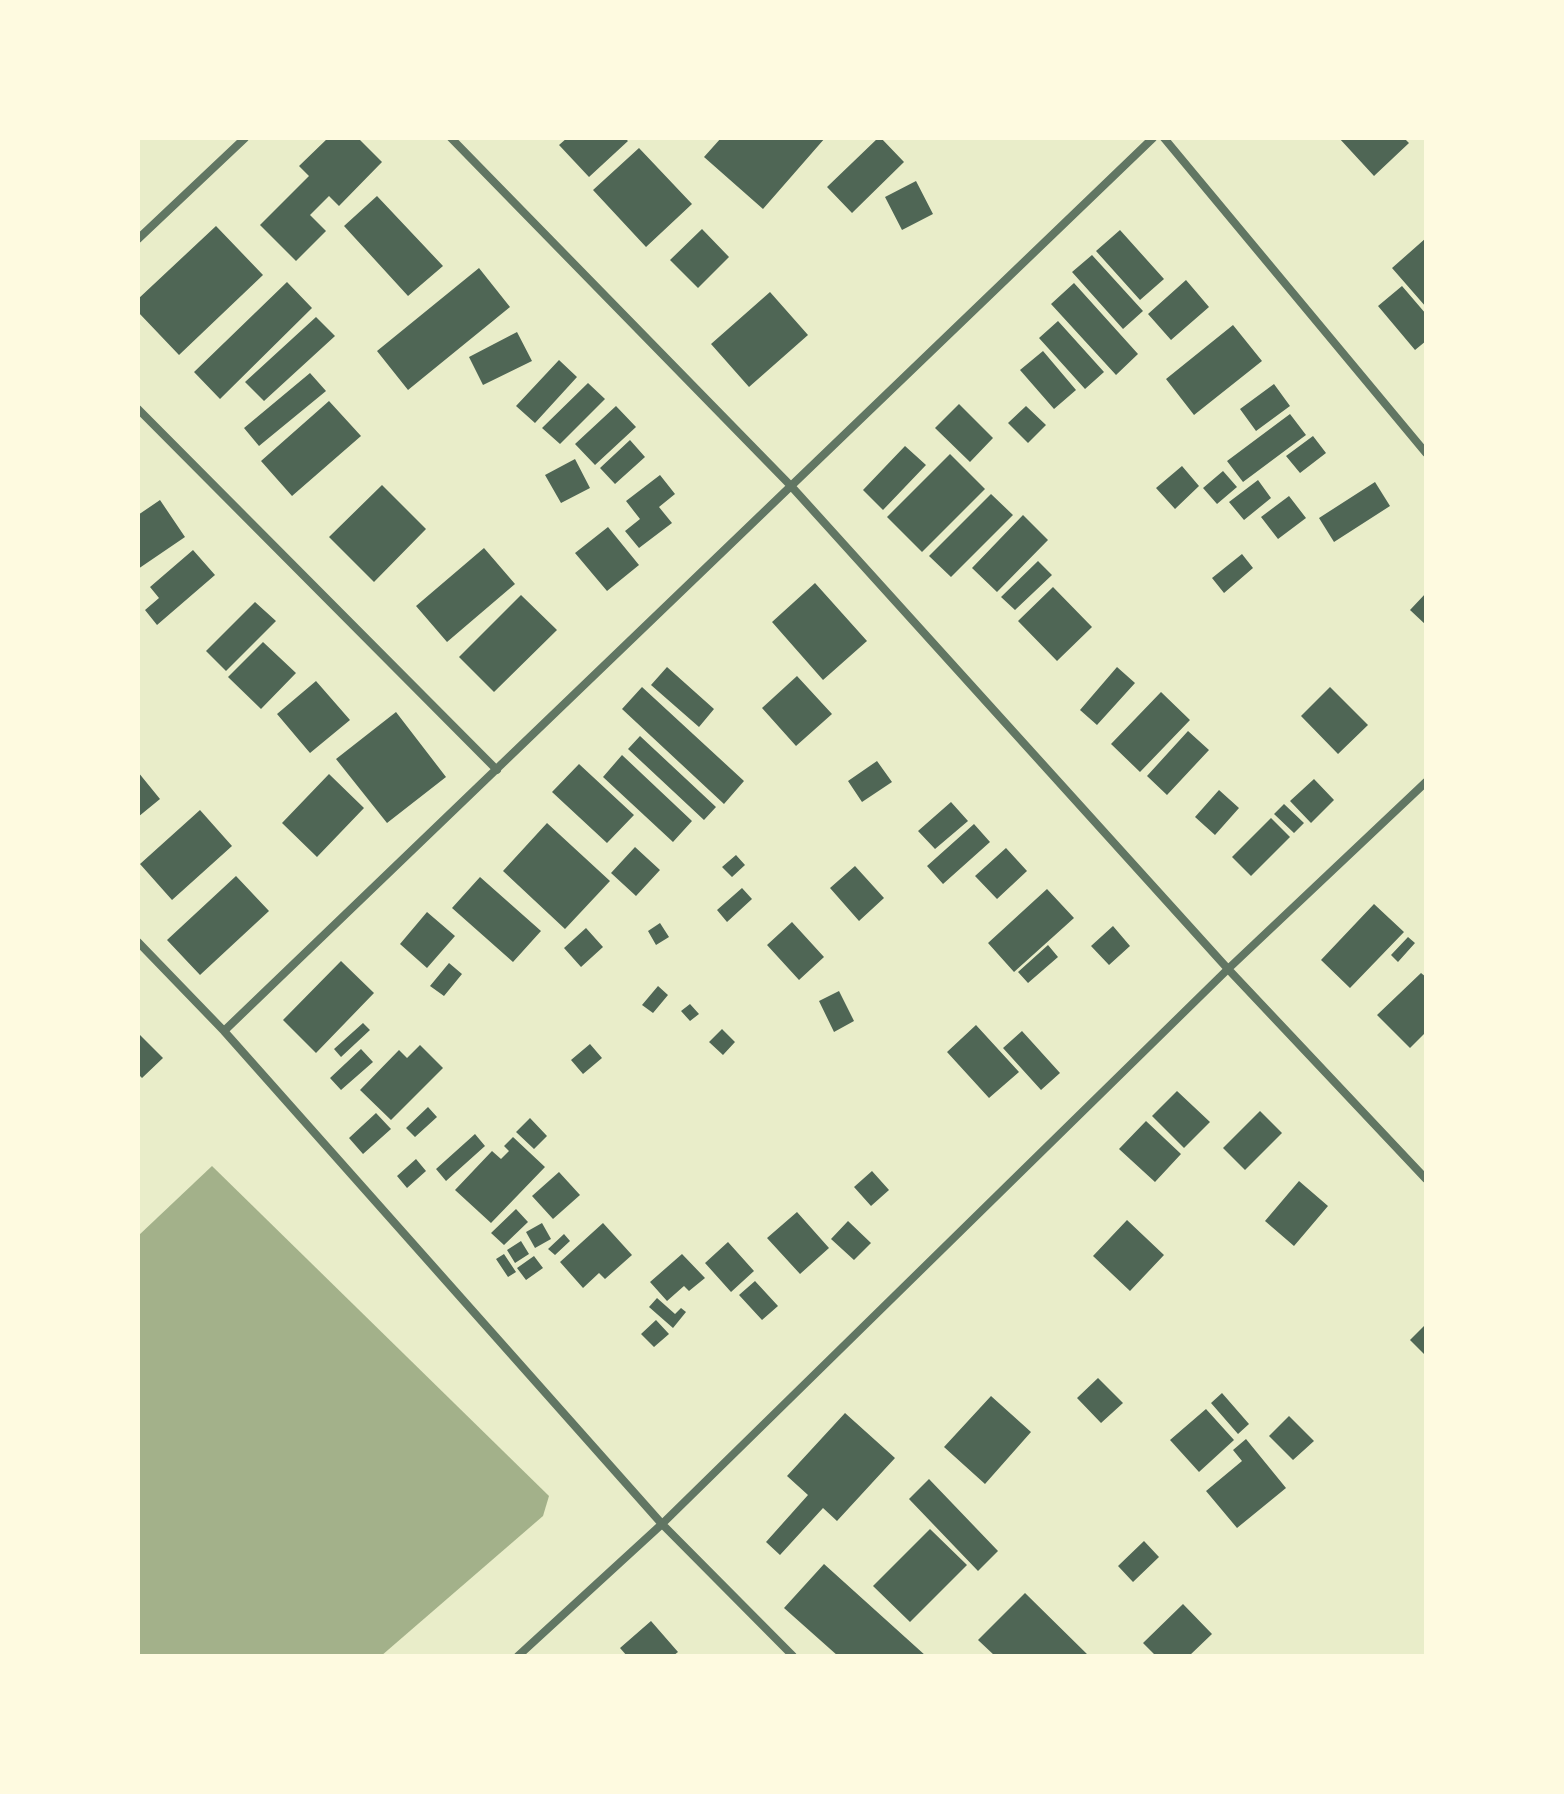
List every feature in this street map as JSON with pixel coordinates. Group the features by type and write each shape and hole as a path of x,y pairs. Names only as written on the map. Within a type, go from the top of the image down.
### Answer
{"street":[{"path":"138,239 245,138"},
{"path":"451,138 791,486 1228,969 1426,1179"},
{"path":"224,1031 1153,138"},
{"path":"1164,138 1426,453"},
{"path":"138,409 497,770"},
{"path":"518,1656 662,1524 1228,969 1426,782"},
{"path":"138,942 224,1031 662,1524 793,1656"}],"shaded area":[{"path":"212,1166 549,1496 543,1516 381,1656 138,1656 138,1236"}],"building":[{"path":"328,138 358,138 382,162 339,206 329,196 310,215 326,231 296,261 260,225 309,176 299,166"},
{"path":"567,138 625,138 628,141 589,177 559,145"},
{"path":"721,138 825,138 763,209 704,157"},
{"path":"878,138 904,162 852,213 827,187"},
{"path":"1339,138 1404,138 1409,143 1374,176"},
{"path":"639,148 692,204 646,247 593,190"},
{"path":"916,181 933,214 902,230 885,197"},
{"path":"377,196 443,266 408,296 344,226"},
{"path":"216,226 263,275 179,355 138,312 138,299"},
{"path":"702,229 729,257 698,288 670,260"},
{"path":"1120,230 1164,279 1140,300 1096,251"},
{"path":"1426,238 1426,307 1392,268"},
{"path":"1092,255 1143,311 1123,329 1072,272"},
{"path":"479,268 510,307 408,390 377,351"},
{"path":"1186,280 1209,307 1171,340 1148,314"},
{"path":"287,282 312,308 220,399 194,372"},
{"path":"1074,283 1138,354 1116,375 1051,304"},
{"path":"1402,286 1426,314 1426,341 1415,350 1378,306"},
{"path":"770,292 808,335 749,387 711,344"},
{"path":"316,317 335,336 264,401 245,382"},
{"path":"1058,321 1104,372 1085,389 1039,338"},
{"path":"1233,325 1262,361 1194,415 1166,379"},
{"path":"517,332 532,361 483,385 469,357"},
{"path":"1043,351 1076,390 1054,409 1020,370"},
{"path":"559,360 577,377 535,423 516,406"},
{"path":"310,373 326,391 259,446 244,428"},
{"path":"588,383 605,399 560,444 542,428"},
{"path":"1274,384 1290,406 1256,431 1240,409"},
{"path":"329,401 361,436 292,496 261,461"},
{"path":"959,404 993,438 970,462 935,428"},
{"path":"616,406 636,427 595,465 575,444"},
{"path":"1026,406 1046,425 1028,443 1008,423"},
{"path":"1290,414 1306,435 1243,482 1227,461"},
{"path":"1313,436 1326,453 1300,473 1286,456"},
{"path":"630,440 645,457 615,484 600,468"},
{"path":"905,446 926,465 883,510 863,490"},
{"path":"950,454 985,489 922,552 887,517"},
{"path":"575,459 590,488 561,503 545,475"},
{"path":"1182,466 1199,486 1175,509 1156,488"},
{"path":"1223,471 1237,487 1217,504 1203,488"},
{"path":"660,475 675,494 659,507 672,523 639,548 625,531 640,519 626,501"},
{"path":"1258,480 1271,498 1244,520 1229,502"},
{"path":"1375,482 1390,506 1334,542 1319,518"},
{"path":"382,485 426,529 374,582 329,537"},
{"path":"991,494 1013,515 951,577 929,556"},
{"path":"1289,496 1306,518 1278,539 1261,517"},
{"path":"160,500 185,537 138,569 138,515"},
{"path":"1023,515 1048,540 997,592 972,568"},
{"path":"608,527 639,565 607,591 575,553"},
{"path":"484,548 515,584 447,642 416,606"},
{"path":"193,550 215,575 157,625 145,610 159,598 150,587"},
{"path":"1242,554 1253,568 1224,593 1212,578"},
{"path":"1038,561 1052,575 1015,610 1001,597"},
{"path":"815,583 867,641 823,680 772,622"},
{"path":"1053,587 1092,627 1057,661 1018,621"},
{"path":"1426,593 1426,625 1410,610"},
{"path":"521,595 557,630 494,692 459,657"},
{"path":"255,602 276,621 226,671 206,651"},
{"path":"263,642 296,673 261,709 228,677"},
{"path":"667,667 714,709 699,727 651,685"},
{"path":"1117,667 1135,683 1097,725 1080,710"},
{"path":"797,676 832,714 796,746 762,708"},
{"path":"316,681 350,720 310,753 277,714"},
{"path":"642,687 744,781 724,804 622,709"},
{"path":"1330,687 1368,725 1338,754 1301,716"},
{"path":"1161,692 1190,720 1140,772 1111,744"},
{"path":"396,712 446,777 387,823 336,759"},
{"path":"1188,731 1209,750 1167,795 1147,776"},
{"path":"640,736 716,807 704,820 628,749"},
{"path":"622,755 692,821 673,842 603,777"},
{"path":"877,761 892,782 862,802 848,781"},
{"path":"579,764 634,815 607,843 552,792"},
{"path":"138,772 160,799 138,817"},
{"path":"329,774 364,808 317,857 282,823"},
{"path":"1314,779 1334,800 1311,823 1290,801"},
{"path":"1219,790 1239,808 1215,835 1195,817"},
{"path":"951,802 968,821 935,849 918,831"},
{"path":"1284,804 1304,823 1294,833 1274,814"},
{"path":"200,810 232,846 172,900 140,864"},
{"path":"1271,818 1290,837 1251,876 1232,857"},
{"path":"547,823 610,881 565,929 503,871"},
{"path":"974,824 990,842 943,884 927,866"},
{"path":"635,847 660,870 636,896 611,873"},
{"path":"1006,848 1027,871 997,899 975,876"},
{"path":"736,855 745,865 732,877 722,867"},
{"path":"855,866 884,898 859,921 830,888"},
{"path":"236,876 269,911 200,975 167,940"},
{"path":"480,877 541,931 513,962 452,908"},
{"path":"742,888 752,899 727,922 717,910"},
{"path":"1047,889 1074,918 1014,972 988,943"},
{"path":"1374,904 1404,932 1350,988 1321,960"},
{"path":"427,912 455,936 427,968 400,944"},
{"path":"792,922 824,957 799,980 767,945"},
{"path":"660,923 669,937 656,945 648,931"},
{"path":"1113,926 1130,946 1109,965 1091,946"},
{"path":"586,928 603,947 581,967 564,948"},
{"path":"1408,937 1415,943 1398,962 1391,955"},
{"path":"1048,945 1058,957 1028,983 1018,972"},
{"path":"341,961 374,993 316,1053 283,1020"},
{"path":"449,963 462,974 444,996 430,986"},
{"path":"1421,973 1426,977 1426,1032 1410,1048 1377,1015"},
{"path":"658,986 668,995 653,1013 642,1005"},
{"path":"839,991 854,1021 834,1032 819,1001"},
{"path":"690,1004 699,1014 690,1021 681,1011"},
{"path":"363,1023 370,1030 341,1057 334,1049"},
{"path":"976,1025 1019,1072 989,1098 947,1052"},
{"path":"722,1029 735,1042 723,1055 709,1042"},
{"path":"1022,1031 1060,1073 1041,1090 1003,1048"},
{"path":"138,1033 163,1058 142,1078 138,1074"},
{"path":"590,1044 602,1058 583,1074 571,1060"},
{"path":"420,1045 443,1068 391,1120 360,1090 399,1050 407,1058"},
{"path":"361,1049 373,1062 341,1090 330,1078"},
{"path":"1177,1091 1210,1122 1184,1148 1152,1116"},
{"path":"428,1107 437,1117 415,1137 406,1128"},
{"path":"1260,1111 1282,1133 1245,1170 1223,1148"},
{"path":"376,1113 391,1129 363,1154 349,1138"},
{"path":"530,1118 547,1136 534,1149 516,1132"},
{"path":"1146,1121 1181,1154 1155,1182 1119,1149"},
{"path":"475,1134 485,1146 446,1181 436,1169"},
{"path":"513,1137 545,1167 491,1223 455,1190 492,1151 501,1159 509,1151 504,1146"},
{"path":"416,1159 426,1171 407,1188 397,1176"},
{"path":"872,1171 889,1190 871,1206 854,1187"},
{"path":"559,1172 580,1195 553,1219 532,1196"},
{"path":"1299,1181 1328,1206 1294,1246 1265,1221"},
{"path":"516,1209 528,1222 504,1245 491,1233"},
{"path":"797,1212 829,1248 800,1274 767,1238"},
{"path":"1127,1220 1164,1255 1130,1291 1093,1256"},
{"path":"848,1221 871,1243 854,1260 831,1239"},
{"path":"542,1223 551,1239 535,1248 526,1232"},
{"path":"603,1223 632,1255 605,1279 599,1273 583,1288 560,1262"},
{"path":"564,1234 570,1241 555,1255 548,1249"},
{"path":"521,1241 529,1254 515,1263 507,1250"},
{"path":"728,1242 754,1271 731,1292 705,1263"},
{"path":"504,1254 516,1272 508,1277 496,1259"},
{"path":"682,1254 705,1278 689,1291 684,1286 667,1301 650,1282"},
{"path":"534,1256 543,1268 526,1280 517,1268"},
{"path":"755,1281 778,1306 762,1320 739,1295"},
{"path":"657,1298 675,1314 681,1308 686,1312 673,1328 649,1307"},
{"path":"656,1320 669,1334 654,1347 641,1334"},
{"path":"1426,1324 1426,1356 1410,1340"},
{"path":"1098,1378 1123,1403 1101,1423 1077,1398"},
{"path":"1222,1393 1249,1424 1238,1434 1211,1403"},
{"path":"991,1396 1031,1432 985,1484 944,1447"},
{"path":"1206,1409 1234,1440 1199,1472 1170,1440"},
{"path":"845,1413 895,1458 837,1521 823,1508 780,1555 766,1542 808,1495 787,1476"},
{"path":"1289,1416 1314,1441 1293,1460 1269,1436"},
{"path":"1246,1439 1286,1488 1237,1528 1206,1491 1242,1461 1233,1450"},
{"path":"929,1479 998,1551 978,1571 909,1499"},
{"path":"930,1529 967,1565 910,1622 873,1586"},
{"path":"1144,1541 1159,1557 1133,1582 1118,1566"},
{"path":"824,1564 926,1656 838,1656 784,1608"},
{"path":"1025,1593 1089,1656 995,1656 978,1640"},
{"path":"1183,1604 1212,1634 1189,1656 1156,1656 1143,1643"},
{"path":"651,1621 678,1652 673,1656 627,1656 620,1648"}]}
